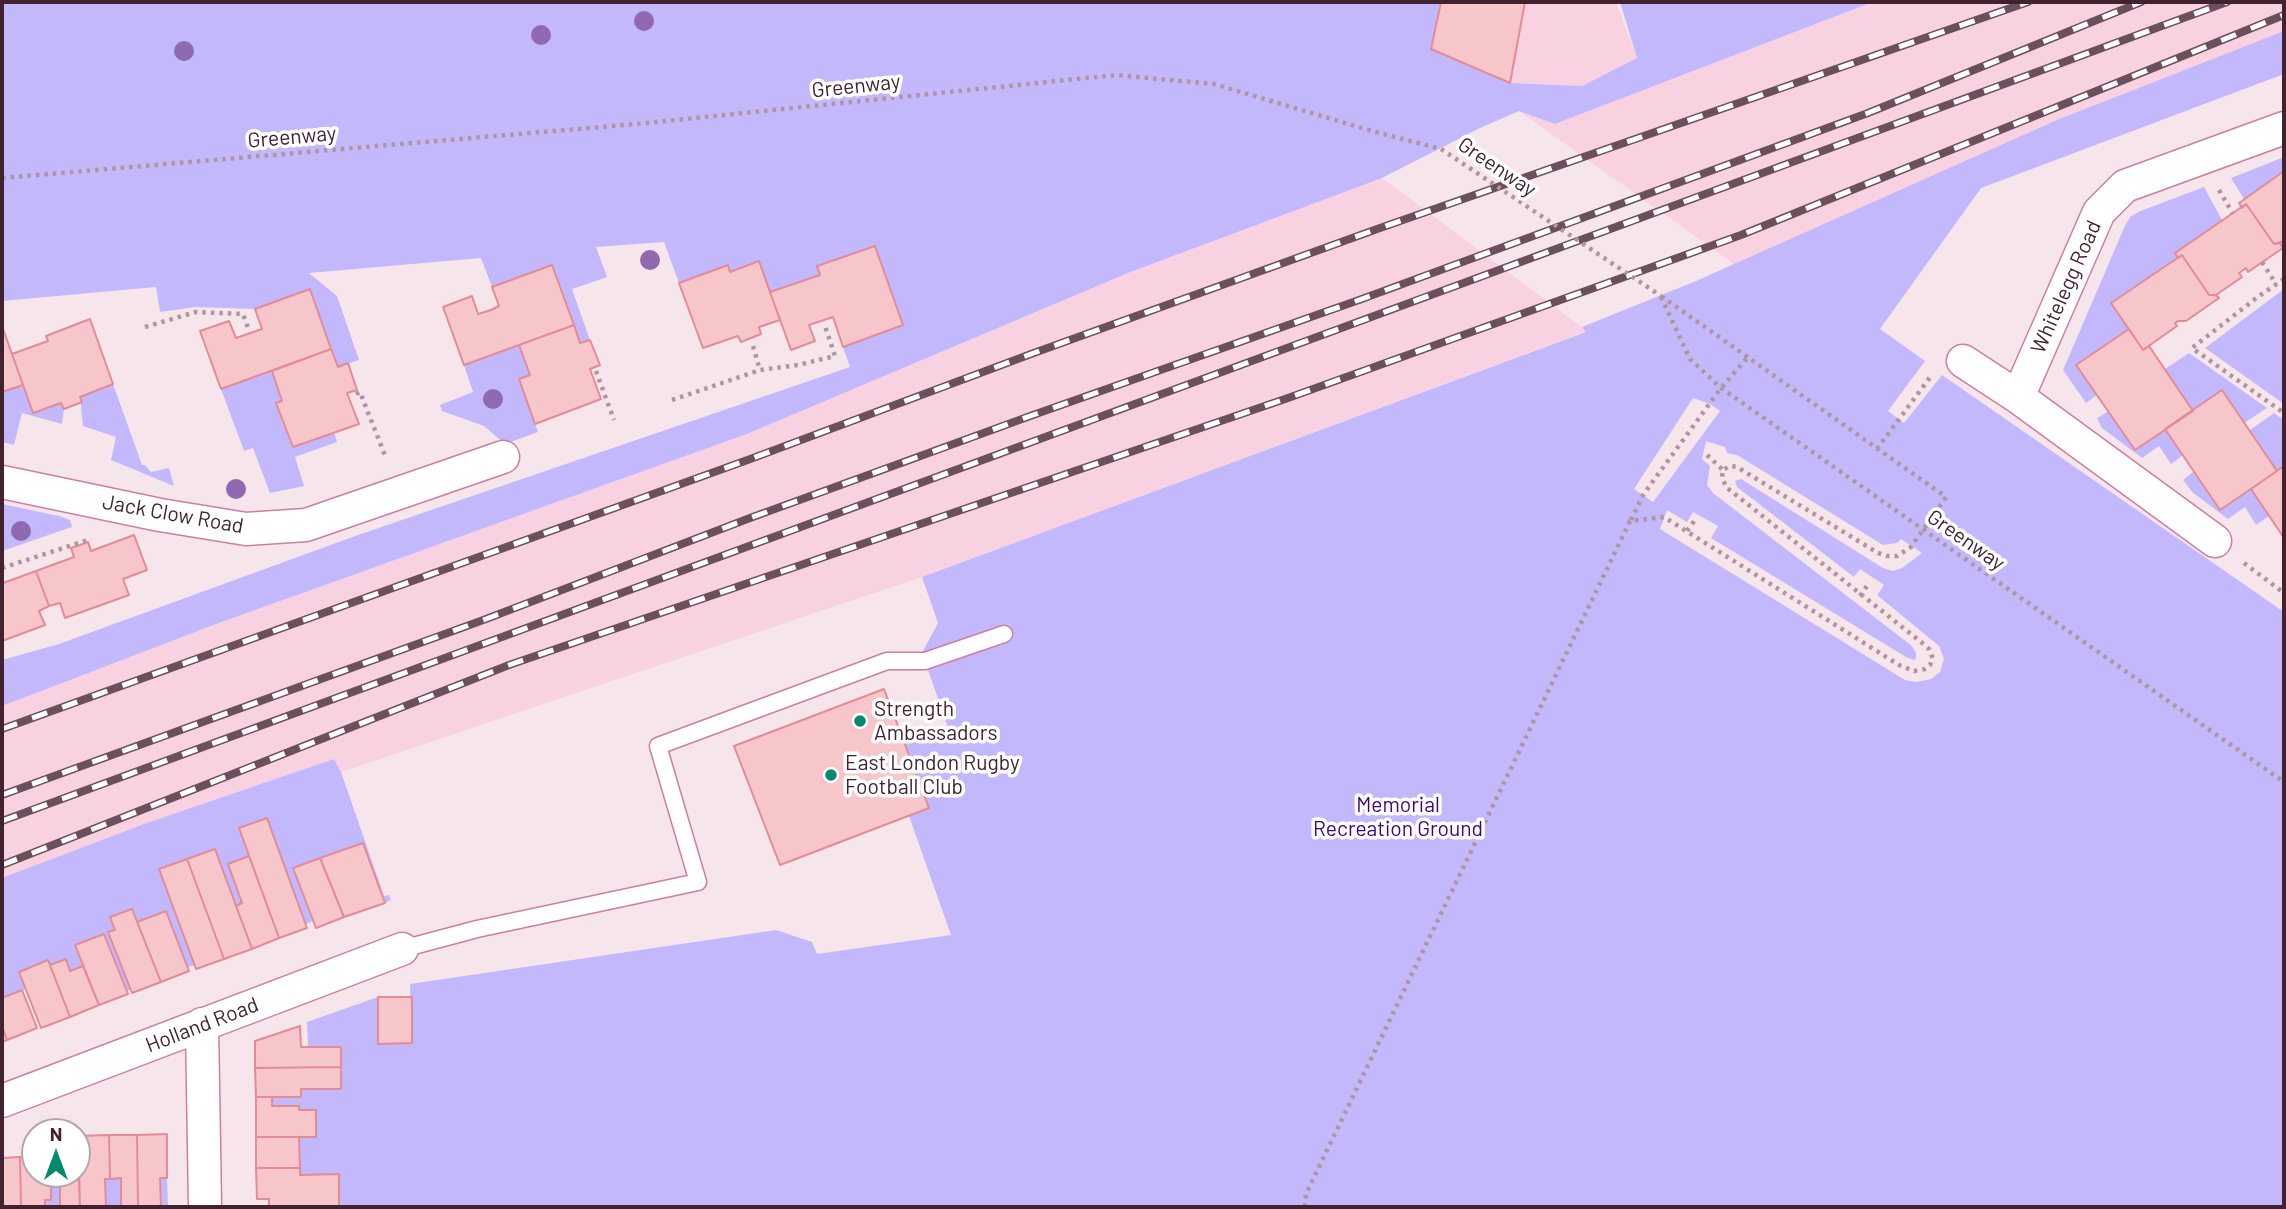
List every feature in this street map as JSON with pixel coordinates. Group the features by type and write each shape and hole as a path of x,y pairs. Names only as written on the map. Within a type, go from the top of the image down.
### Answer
{"street":[{"name":"Whitelegg Road","path":"2018,397 2099,212 2125,186 2284,128"},
{"path":"1963,361 2018,397 2215,541"},
{"name":"Jack Clow Road","path":"2,482 160,515 246,529 306,525 503,457"},
{"name":"Holland Road","path":"2,1101 402,948"},
{"path":"202,1024 205,1207"}],"lane":[{"path":"402,948 698,881 658,746 887,661 925,661 1004,634"}],"path":[{"name":"Greenway","path":"2,178 636,124 1116,75 1214,84 1441,149 1661,296 1946,498 1925,530"},
{"path":"2262,262 2276,284"},
{"path":"2284,279 2193,348 2284,413"},
{"name":"Greenway","path":"1661,296 1690,359 1721,388 2284,782"},
{"path":"145,327 196,312 243,314 248,328"},
{"path":"672,400 760,370 835,356 825,326"},
{"path":"753,346 760,370"},
{"path":"1305,1207 1306,1194 1643,495 1721,388 1748,357"},
{"path":"596,371 614,419"},
{"path":"1877,449 1933,374"},
{"path":"356,394 360,392 399,493"},
{"path":"1707,455 1723,470"},
{"path":"1723,470 1730,466 1737,467 1887,556 1897,556 1905,552 1925,530"},
{"path":"1630,521 1664,517 1899,665 1914,671 1926,670 1933,659 1929,649 1726,487 1722,477 1723,470"},
{"path":"1687,531 1695,520"},
{"path":"2,568 94,538"},
{"path":"2215,541 2284,593"},
{"path":"1860,596 1869,583"}],"shaded area":[{"path":"1441,2 1616,2 1637,58 1582,86 1510,83 1431,49"},
{"path":"1873,2 2284,2 2284,74 1981,188 1879,329 1734,264 1519,111 1555,124"},
{"path":"1382,178 1587,331 922,577 341,772 334,759 2,879 2,660 73,678 747,434 1128,273"}],"green space":[{"path":"2,2 1441,2 1431,49 1510,83 1582,86 1637,58 1620,2 1873,2 1555,124 1519,111 1382,178 1128,273 747,434 216,624 2,706 2,660 59,644 358,535 850,367 843,347 903,325 875,246 817,266 820,275 770,292 759,261 730,272 727,265 679,283 664,242 596,247 607,277 572,289 590,340 580,343 552,265 492,287 481,258 309,273 337,296 359,360 338,367 310,290 255,309 196,307 160,312 156,287 2,301"},
{"name":"Memorial Recreation Ground","path":"2284,31 2284,74 1981,188 1880,329 1925,361 1888,411 1904,423 1942,375 2284,612 2284,1207 304,1207 338,1174 300,1175 299,1137 316,1137 316,1110 299,1110 299,1106 272,1106 272,1097 301,1097 301,1089 341,1089 341,1047 308,1047 307,1022 378,997 378,1044 412,1043 410,984 776,930 812,942 817,954 951,935 909,816 929,808 904,743 948,727 922,653 938,623 922,577 1586,332 1582,327 1696,281 2057,120","holes":["1693,398 1720,411 1653,502 1634,489","1706,441 1725,447 1727,453 1737,455 1883,545 1897,543 1901,539 1922,553 1902,568 1893,571 1883,568 1741,479 1735,481 1737,487 1854,577 1860,569 1884,585 1877,595 1939,646 1944,659 1940,672 1931,679 1916,682 1905,680 1660,529 1667,510 1687,522 1693,512 1718,526 1711,538 1906,657 1914,660 1916,658 1912,646 1713,493 1707,485 1710,466 1702,459"]},
{"path":"2284,157 2284,171 2244,199 2231,178"},
{"path":"2204,187 2222,220 2176,253 2178,258 2111,303 2129,329 2077,365 2097,395 2086,403 2063,370 2130,217"},
{"path":"2284,289 2284,404 2205,348"},
{"path":"519,345 530,375 519,379 538,432 505,444 484,426 442,411 440,405 473,392 464,365"},
{"path":"2189,353 2267,408 2244,423 2222,391 2193,411 2165,369"},
{"path":"272,371 282,401 276,403 292,447 334,432 337,442 295,457 304,486 270,493 253,448 244,451 221,389"},
{"path":"113,384 142,465 151,472 169,468 174,486 111,460 116,437 83,426 80,397"},
{"path":"23,385 33,413 61,403 64,409 62,424 22,413 14,445 2,442 2,392"},
{"path":"2109,411 2165,429 2183,455 2171,464 2159,446 2142,458 2102,428 2097,418"},
{"path":"2274,413 2284,420 2284,466 2277,471 2250,430"},
{"path":"2194,471 2251,489 2269,516 2256,525 2245,507 2228,519 2192,492 2183,480"},
{"path":"2,504 59,516 70,520 72,527 2,551"},
{"path":"334,759 341,772 384,896 389,895 391,900 385,903 363,843 294,868 313,921 306,924 267,818 240,828 249,856 228,864 242,903 236,906 215,849 160,869 195,965 188,967 166,912 137,922 132,909 110,917 115,930 108,933 130,989 127,991 104,934 76,945 83,966 70,971 66,960 50,965 47,960 20,971 26,989 2,998 2,878 144,824"},
{"path":"121,1178 121,1207 106,1207 105,1179"},
{"path":"160,1178 167,1178 168,1207 161,1207"},
{"path":"51,1188 60,1188 60,1207 45,1207 45,1200 51,1199"}],"building":[{"path":"1441,2 1525,2 1510,83 1431,49"},
{"path":"2284,171 2284,241 2274,244 2246,204 2242,208 2239,203"},
{"path":"2246,204 2274,244 2280,243 2283,248 2248,272 2246,268 2239,273 2242,277 2216,295 2209,295 2182,255 2178,258 2175,253"},
{"path":"875,246 903,325 843,347 833,317 809,325 815,341 791,350 770,292 820,275 817,266"},
{"path":"2182,255 2209,295 2219,298 2186,321 2175,323 2177,326 2143,350 2111,303"},
{"path":"759,261 780,320 759,327 761,334 741,342 738,336 703,348 679,283 728,265 730,272"},
{"path":"552,265 574,325 464,365 443,307 472,296 478,314 491,310 499,306 492,287"},
{"path":"310,289 331,349 221,389 200,331 229,321 236,338 262,329 255,309"},
{"path":"90,319 113,384 80,397 82,402 64,409 61,403 33,413 12,354 48,341 46,336"},
{"path":"574,325 580,343 590,340 600,365 590,369 601,399 535,424 519,379 530,375 519,345"},
{"path":"2,326 23,385 2,392"},
{"path":"2129,329 2143,350 2149,346 2193,411 2135,450 2076,365"},
{"path":"331,349 338,367 348,363 357,390 347,393 359,424 293,447 276,403 282,401 272,371"},
{"path":"2222,390 2277,471 2220,510 2165,429"},
{"path":"2284,466 2284,538 2251,489"},
{"path":"134,535 147,570 123,579 129,595 65,618 60,603 49,606 36,571 74,557 71,548 88,542 91,551"},
{"path":"36,571 49,606 39,611 45,625 2,641 2,581 3,583"},
{"name":"East London Rugby Football Club","path":"884,689 929,808 780,865 734,746"},
{"path":"267,818 307,928 279,938 239,828"},
{"path":"363,843 385,903 344,917 320,858"},
{"path":"215,849 252,949 224,959 187,859"},
{"path":"249,856 279,938 252,949 236,906 242,903 228,864"},
{"path":"320,858 344,917 316,928 293,868"},
{"path":"187,859 224,959 196,969 159,869"},
{"path":"132,909 161,982 132,993 108,932 115,930 110,917"},
{"path":"166,911 189,971 161,982 137,922"},
{"path":"104,934 128,994 99,1005 75,945"},
{"path":"66,959 70,971 83,966 99,1005 70,1017 50,965"},
{"path":"48,960 70,1017 41,1028 19,972"},
{"path":"22,990 37,1028 7,1040 2,1026 2,998"},
{"path":"378,997 412,997 412,1043 378,1044"},
{"path":"2,1026 7,1040 2,1042"},
{"path":"300,1026 301,1047 341,1047 341,1067 255,1068 255,1041"},
{"path":"341,1067 341,1089 301,1089 301,1097 256,1097 255,1068"},
{"path":"256,1097 272,1097 272,1106 299,1106 299,1110 316,1110 316,1137 256,1137"},
{"path":"167,1134 167,1178 160,1178 161,1207 138,1207 137,1135"},
{"path":"109,1135 110,1179 105,1179 106,1207 80,1207 79,1188 91,1188 91,1136"},
{"path":"109,1135 137,1135 138,1207 121,1207 121,1178 110,1179"},
{"path":"256,1137 299,1137 300,1168 256,1168"},
{"path":"20,1157 21,1188 51,1188 51,1200 45,1200 45,1207 21,1207"},
{"path":"20,1157 21,1207 2,1207 2,1158"},
{"path":"256,1168 300,1168 300,1175 339,1174 339,1207 269,1207 269,1199 257,1199"},
{"path":"60,1188 79,1188 80,1207 60,1207"}],"railway":[{"path":"2,729 1380,228 2028,2"},
{"path":"2,795 486,619 750,518 1359,300 1868,113 2141,2"},
{"path":"2,821 2227,2"},
{"path":"2,865 509,665 1288,398 1741,235 2284,15"}],"place":[{"name":"Strength Ambassadors","path":"860,721"},
{"name":"East London Rugby Football Club","path":"831,775"}]}
